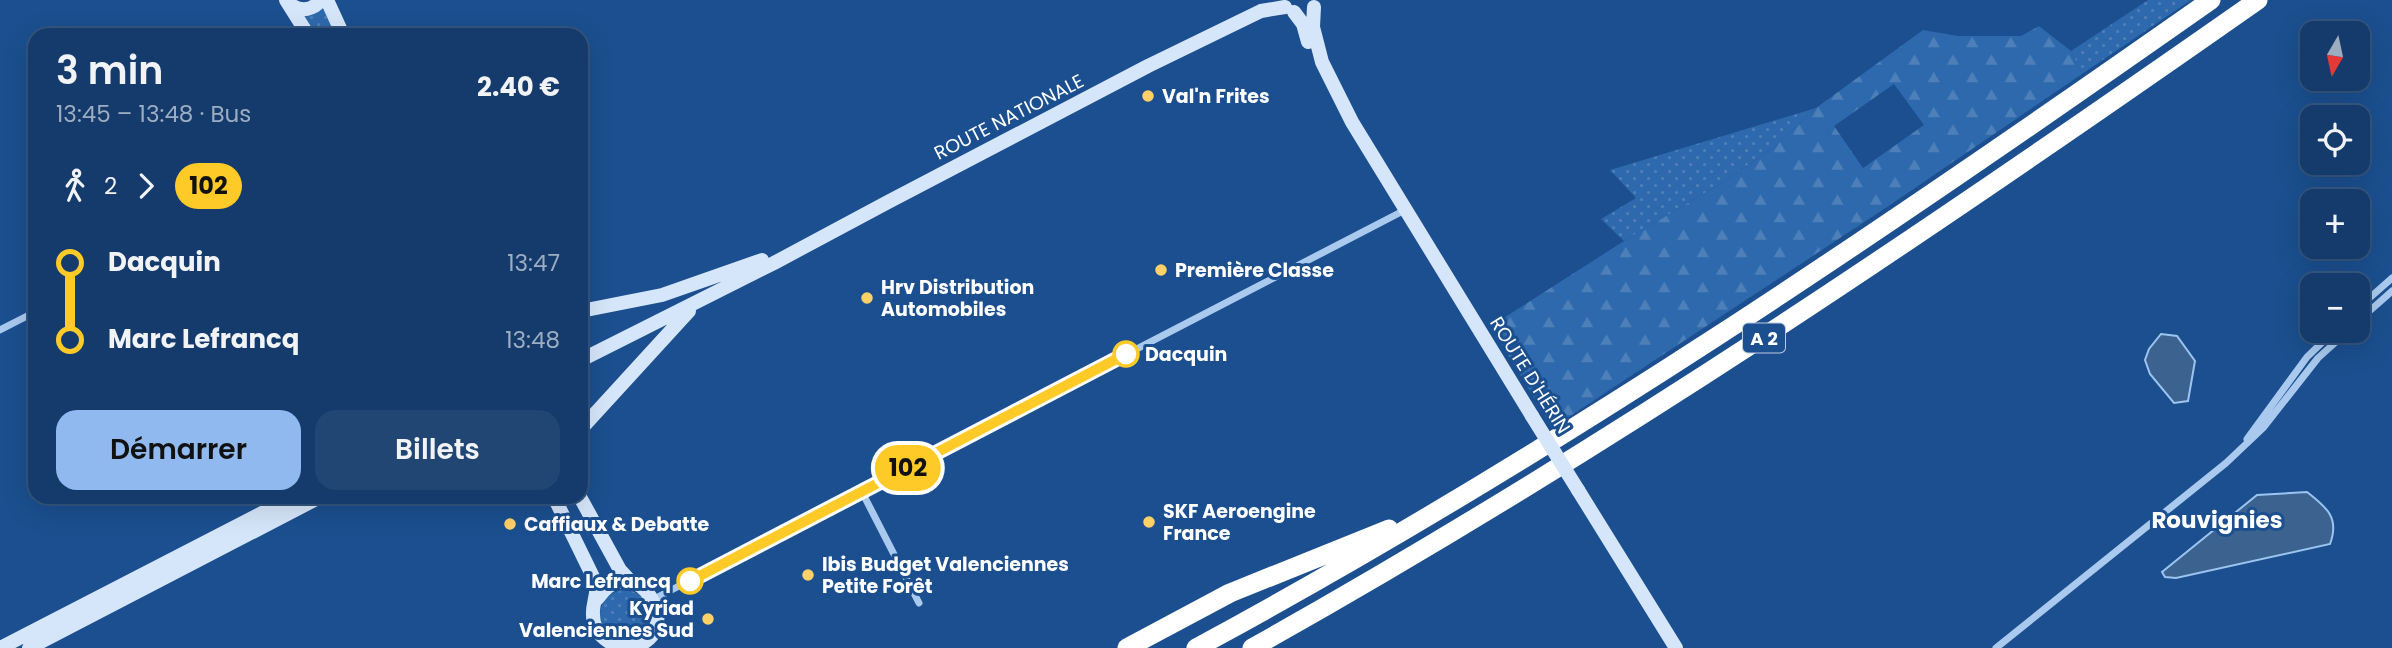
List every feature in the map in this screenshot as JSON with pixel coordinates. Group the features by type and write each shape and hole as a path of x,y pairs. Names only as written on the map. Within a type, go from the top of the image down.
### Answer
{"highway":[{"name":"A 2","path":"1196,648 1299,592 1485,483 1659,374 1846,252 2211,0"},
{"name":"A 2","path":"1252,648 1510,499 1711,372 1953,212 2258,0"},
{"path":"1127,648 1221,598 1397,525 1485,483"}],"main road":[{"path":"289,3 301,9 308,9 321,0"},
{"path":"327,0 340,28"},
{"name":"ROUTE NATIONALE","path":"1148,66 1264,0"},
{"path":"289,3 304,28"},
{"name":"ROUTE NATIONALE","path":"888,201 1148,66 1261,11 1287,6 1303,12 1317,4"},
{"name":"ROUTE D'HÉRIN","path":"1317,4 1313,27 1322,62 1352,122 1676,648"},
{"name":"ROUTE D'HÉRIN","path":"1287,6 1303,24 1323,89 1352,122"},
{"path":"588,347 888,201"},
{"path":"588,356 888,201"},
{"path":"588,310 673,292 767,258"},
{"path":"588,421 699,301"},
{"path":"31,648 294,504"},
{"path":"0,648 294,504"},
{"path":"557,504 596,583 597,599 593,612 596,630 608,642 624,648 644,640 655,627"},
{"path":"584,504 620,570 654,600 659,648"},
{"path":"597,599 606,588 614,584 632,583"}],"street":[{"path":"654,600 1405,210"},
{"path":"2370,297 2392,278"},
{"path":"2370,310 2392,291"},
{"path":"0,330 28,316"},
{"path":"2239,451 2307,357 2322,343"},
{"path":"1996,648 2239,451 2269,421 2318,358 2335,343"},
{"path":"862,492 919,603"}],"green space":[{"path":"2148,0 2191,0 2082,74 2071,51"},
{"path":"324,5 336,28 309,28 303,14"},
{"path":"2039,26 2071,51 2082,74 1890,205 1552,428 1491,326 1624,241 1720,184 1774,147 1816,108 1923,30 1958,36 2021,36","holes":["1894,84 1924,125 1863,168 1834,126"]},
{"path":"1816,108 1774,147 1720,184 1624,241 1601,219 1636,198 1610,170"},
{"path":"625,590 643,597 650,615 643,633 625,640 607,633 600,615 607,597"}],"shaded area":[{"path":"2161,334 2177,336 2195,361 2188,401 2174,403 2150,374 2145,360 2149,349"},
{"path":"2307,492 2329,513 2333,527 2330,544 2176,578 2165,577 2162,572 2257,495"}],"bus line":[{"name":"102","path":"690,581 1126,354"}],"place":[{"name":"Val'n Frites","path":"1148,96"},
{"name":"Première Classe","path":"1161,270"},
{"name":"Hrv Distribution Automobiles","path":"867,298"},
{"name":"Dacquin","path":"1126,354"},
{"name":"SKF Aeroengine France","path":"1149,522"},
{"name":"Caffiaux & Debatte","path":"510,524"},
{"name":"Ibis Budget Valenciennes Petite Forêt","path":"808,575"},
{"name":"Marc Lefrancq","path":"690,581"},
{"name":"Kyriad Valenciennes Sud","path":"708,619"}],"district":[{"name":"Rouvignies","path":"2217,520"}]}
